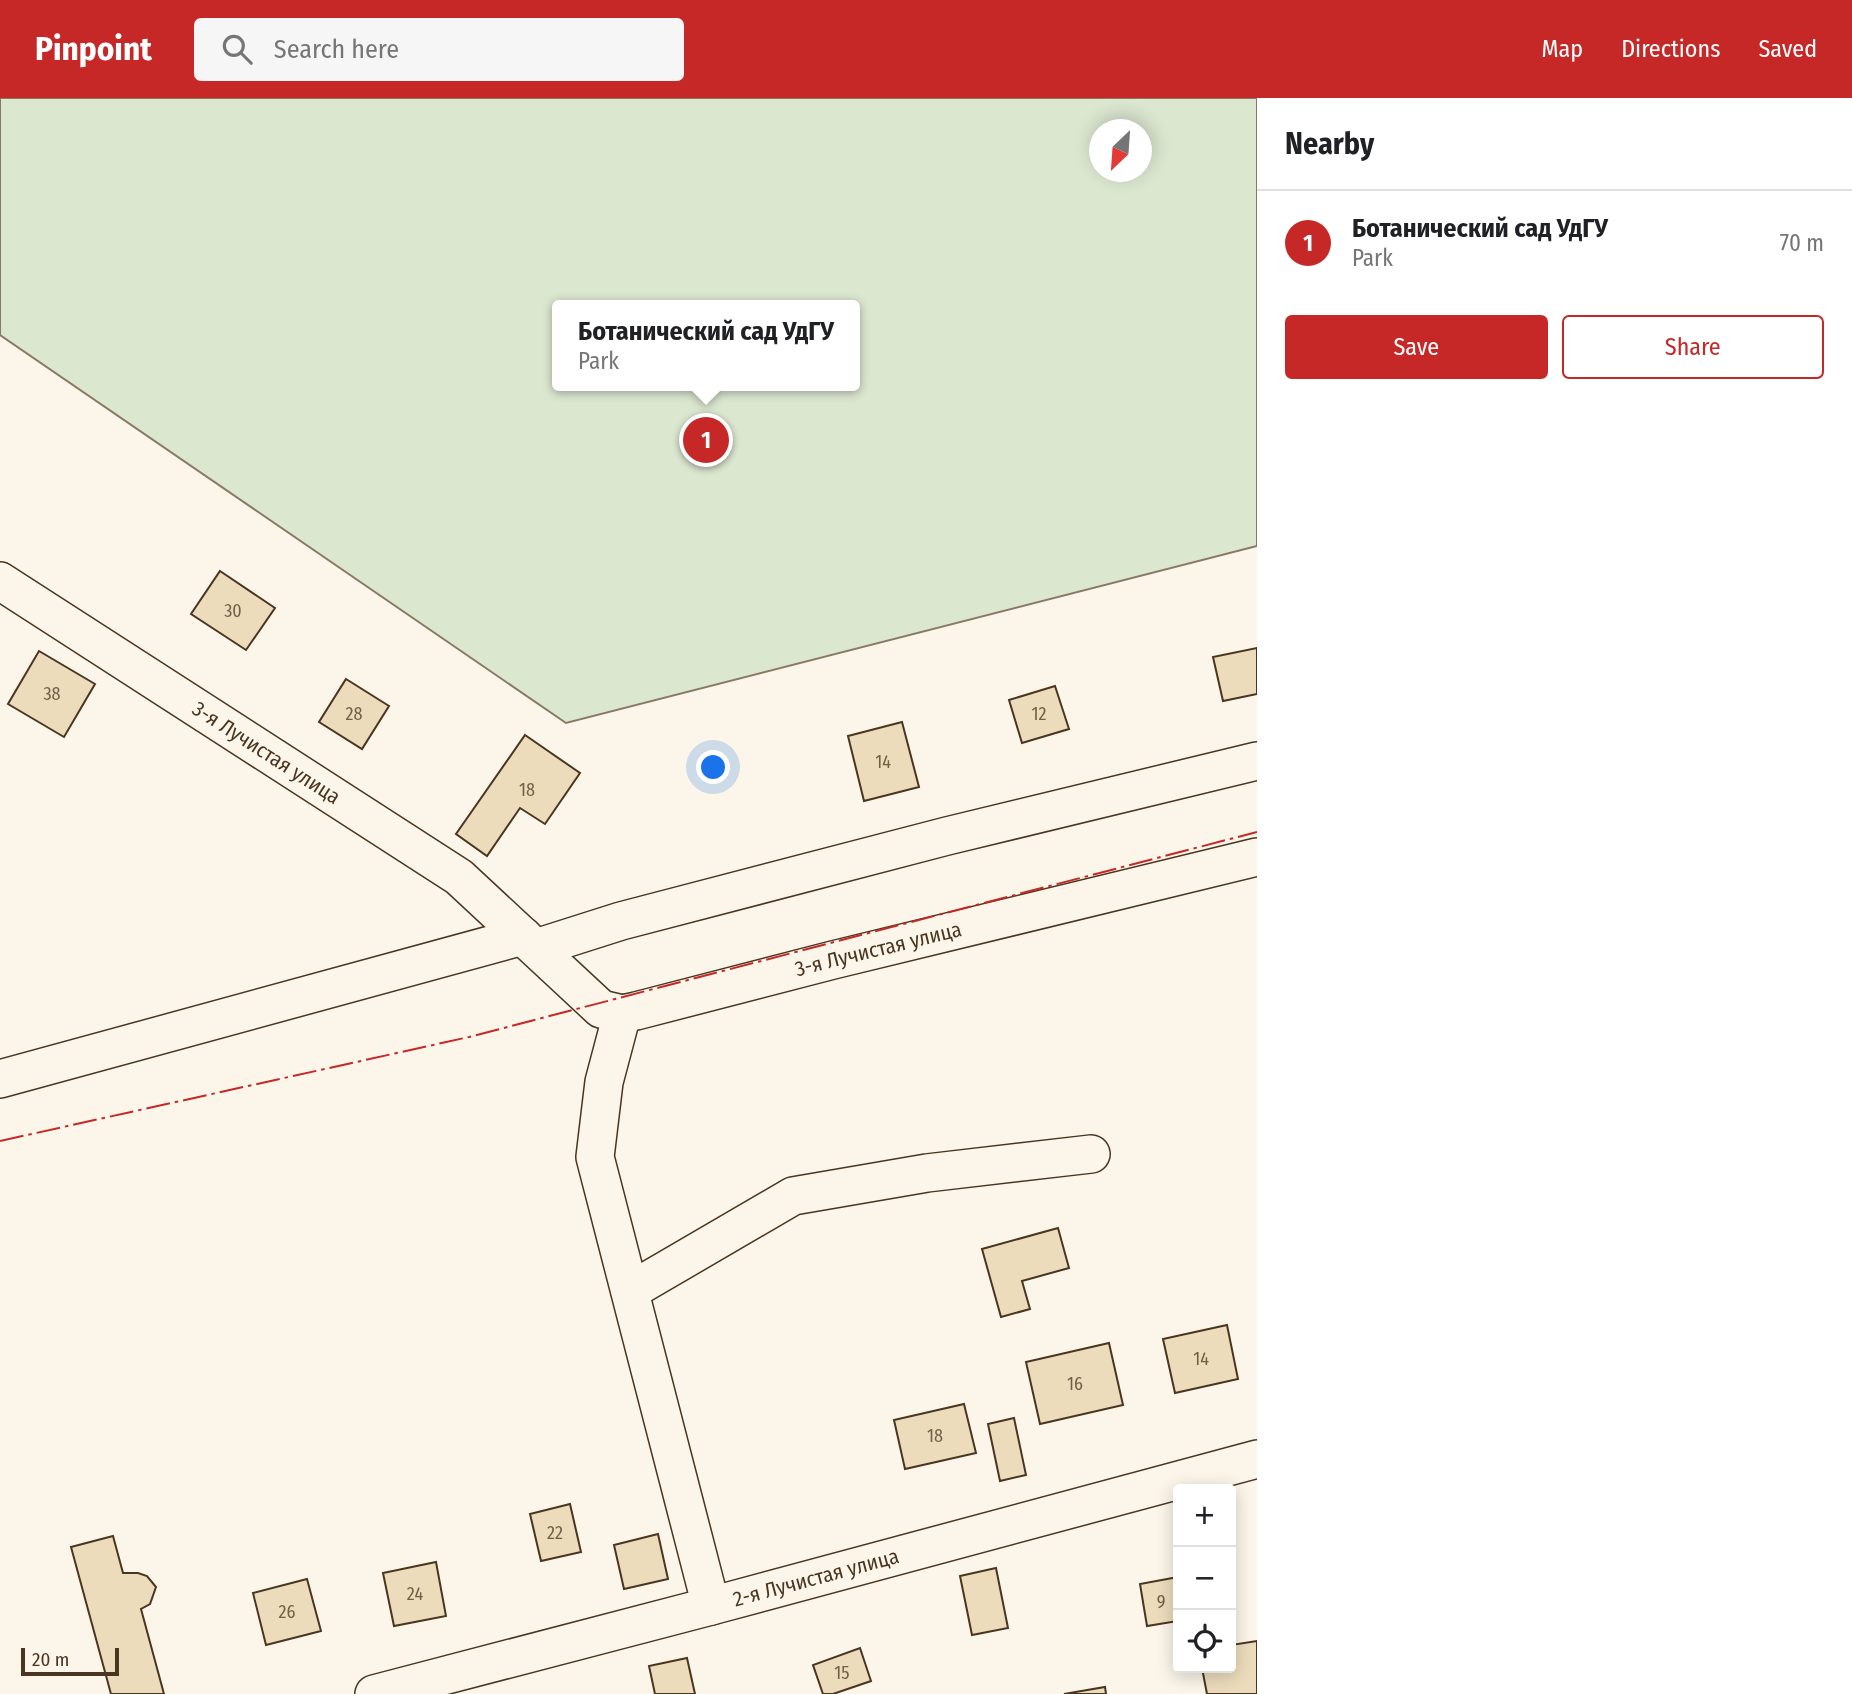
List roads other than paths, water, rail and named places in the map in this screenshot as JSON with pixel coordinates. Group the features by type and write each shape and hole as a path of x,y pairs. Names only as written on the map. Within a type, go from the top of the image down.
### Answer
{"street":[{"name":"3-я Лучистая улица","path":"0,581 459,877 601,1009 622,1013 1257,858"},
{"path":"0,1079 947,836 1257,761"},
{"path":"622,1013 604,1082 595,1157 711,1606"},
{"path":"630,1291 793,1196 927,1173 1091,1154"},
{"name":"2-я Лучистая улица","path":"374,1694 1257,1459"}],"place":[{"name":"Ботанический сад УдГУ","path":"706,440"}]}
